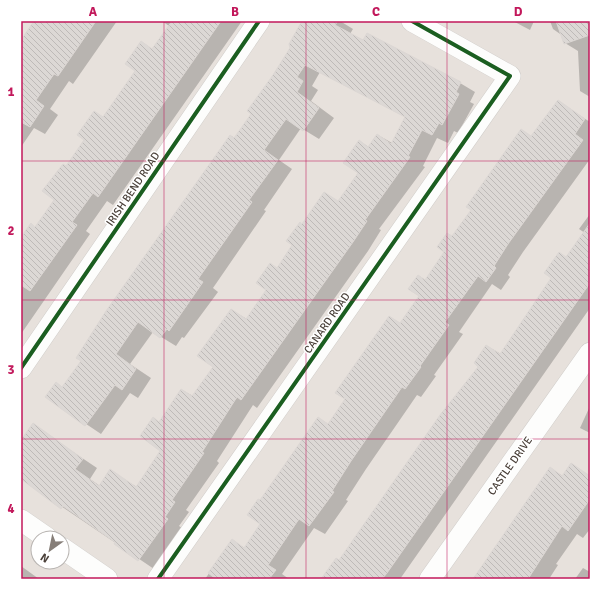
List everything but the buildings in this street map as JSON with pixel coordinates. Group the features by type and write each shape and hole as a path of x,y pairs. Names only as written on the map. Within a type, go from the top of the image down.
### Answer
{"street":[{"name":"IRISH BEND ROAD","path":"21,368 259,21"},
{"name":"CANARD ROAD","path":"158,579 510,76 412,21"},
{"name":"CASTLE DRIVE","path":"430,579 590,353"},
{"path":"21,520 35,530"},
{"path":"70,554 107,579"}],"shaded area":[{"path":"21,21 590,21 590,579 21,579"}],"cycle path":[{"path":"21,368 259,21"},
{"path":"158,579 510,76 412,21"}]}
